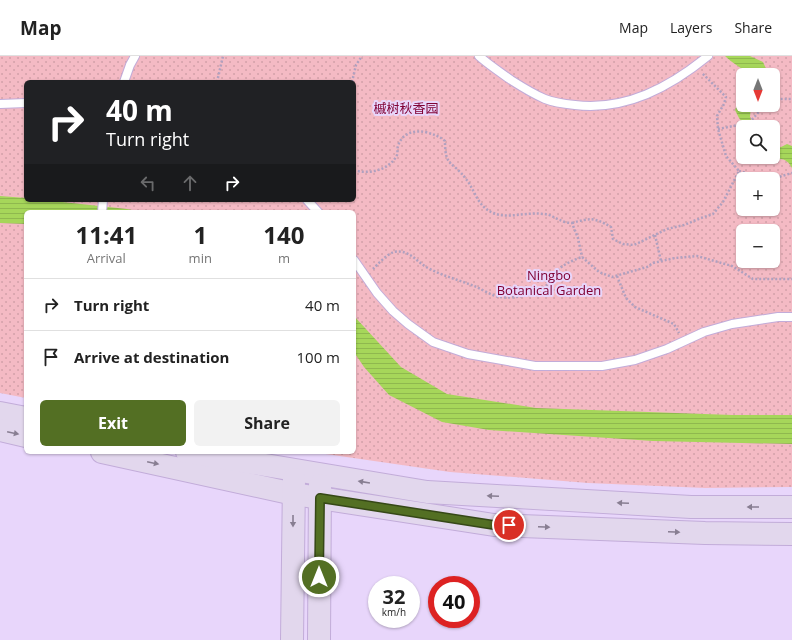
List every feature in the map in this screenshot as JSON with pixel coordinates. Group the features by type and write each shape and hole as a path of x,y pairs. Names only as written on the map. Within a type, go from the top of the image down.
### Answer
{"street":[{"path":"0,413 24,418"},
{"path":"0,430 24,436"},
{"path":"111,454 294,494 494,525 705,533 792,534"},
{"path":"199,454 428,492 691,507 792,507"},
{"path":"292,640 294,470"},
{"path":"319,640 320,474"}],"lane":[{"path":"125,80 135,56"},
{"path":"479,56 523,88 546,99 588,107 613,105 639,99 663,88 697,66 708,56"},
{"path":"0,104 24,103"},
{"path":"309,202 316,210"},
{"path":"356,263 393,311 433,342 468,354 535,366 602,366 635,360 667,349 704,332 732,324 778,317 792,318"}],"path":[{"path":"217,80 223,56"},
{"path":"352,80 356,65 362,56"},
{"path":"697,66 708,80 719,88 726,97 717,116 718,129 726,156 739,171 743,172"},
{"path":"780,99 792,99"},
{"path":"718,129 749,123 759,112"},
{"path":"356,170 366,173 388,166 397,155 398,145 402,138 410,132 423,132 441,137 445,141 447,161 465,178 482,206 492,213 501,216 515,216 528,213 544,214 553,216 560,221 572,224 588,219 600,220 611,227 613,239 623,244 634,245 667,229 684,225 713,214 723,202 739,171"},
{"path":"780,177 792,173"},
{"path":"572,224 578,238 582,257 599,272 612,277 661,261 697,256 732,266 753,279 792,279"},
{"path":"655,235 661,261"},
{"path":"365,276 392,252 405,252 416,258 427,268 450,278 476,286 485,292 498,296 516,297 540,290 547,286 554,278 557,271 574,259 582,257"},
{"path":"617,276 626,298 636,307 674,324 684,342"}],"green space":[{"name":"Ningbo Botanical Garden","path":"0,56 792,56 792,487 705,488 588,483 450,472 326,454 356,454 356,210 24,210 24,398 0,393"}],"shaded area":[{"path":"725,56 750,56 763,62 766,68 740,68"},
{"path":"736,112 750,112 751,120 741,120"},
{"path":"787,144 792,146 792,168 785,160 780,159 781,147"},
{"path":"0,196 24,198 24,202 62,202 132,210 24,210 24,224 0,223"},
{"path":"356,318 401,367 447,394 536,408 732,415 792,415 792,444 653,441 489,430 442,422 389,395 364,367 356,355"}],"route":[{"path":"319,577 320,498 494,525 509,525"}],"park label":[{"name":"槭树秋香园","path":"406,108"}]}
